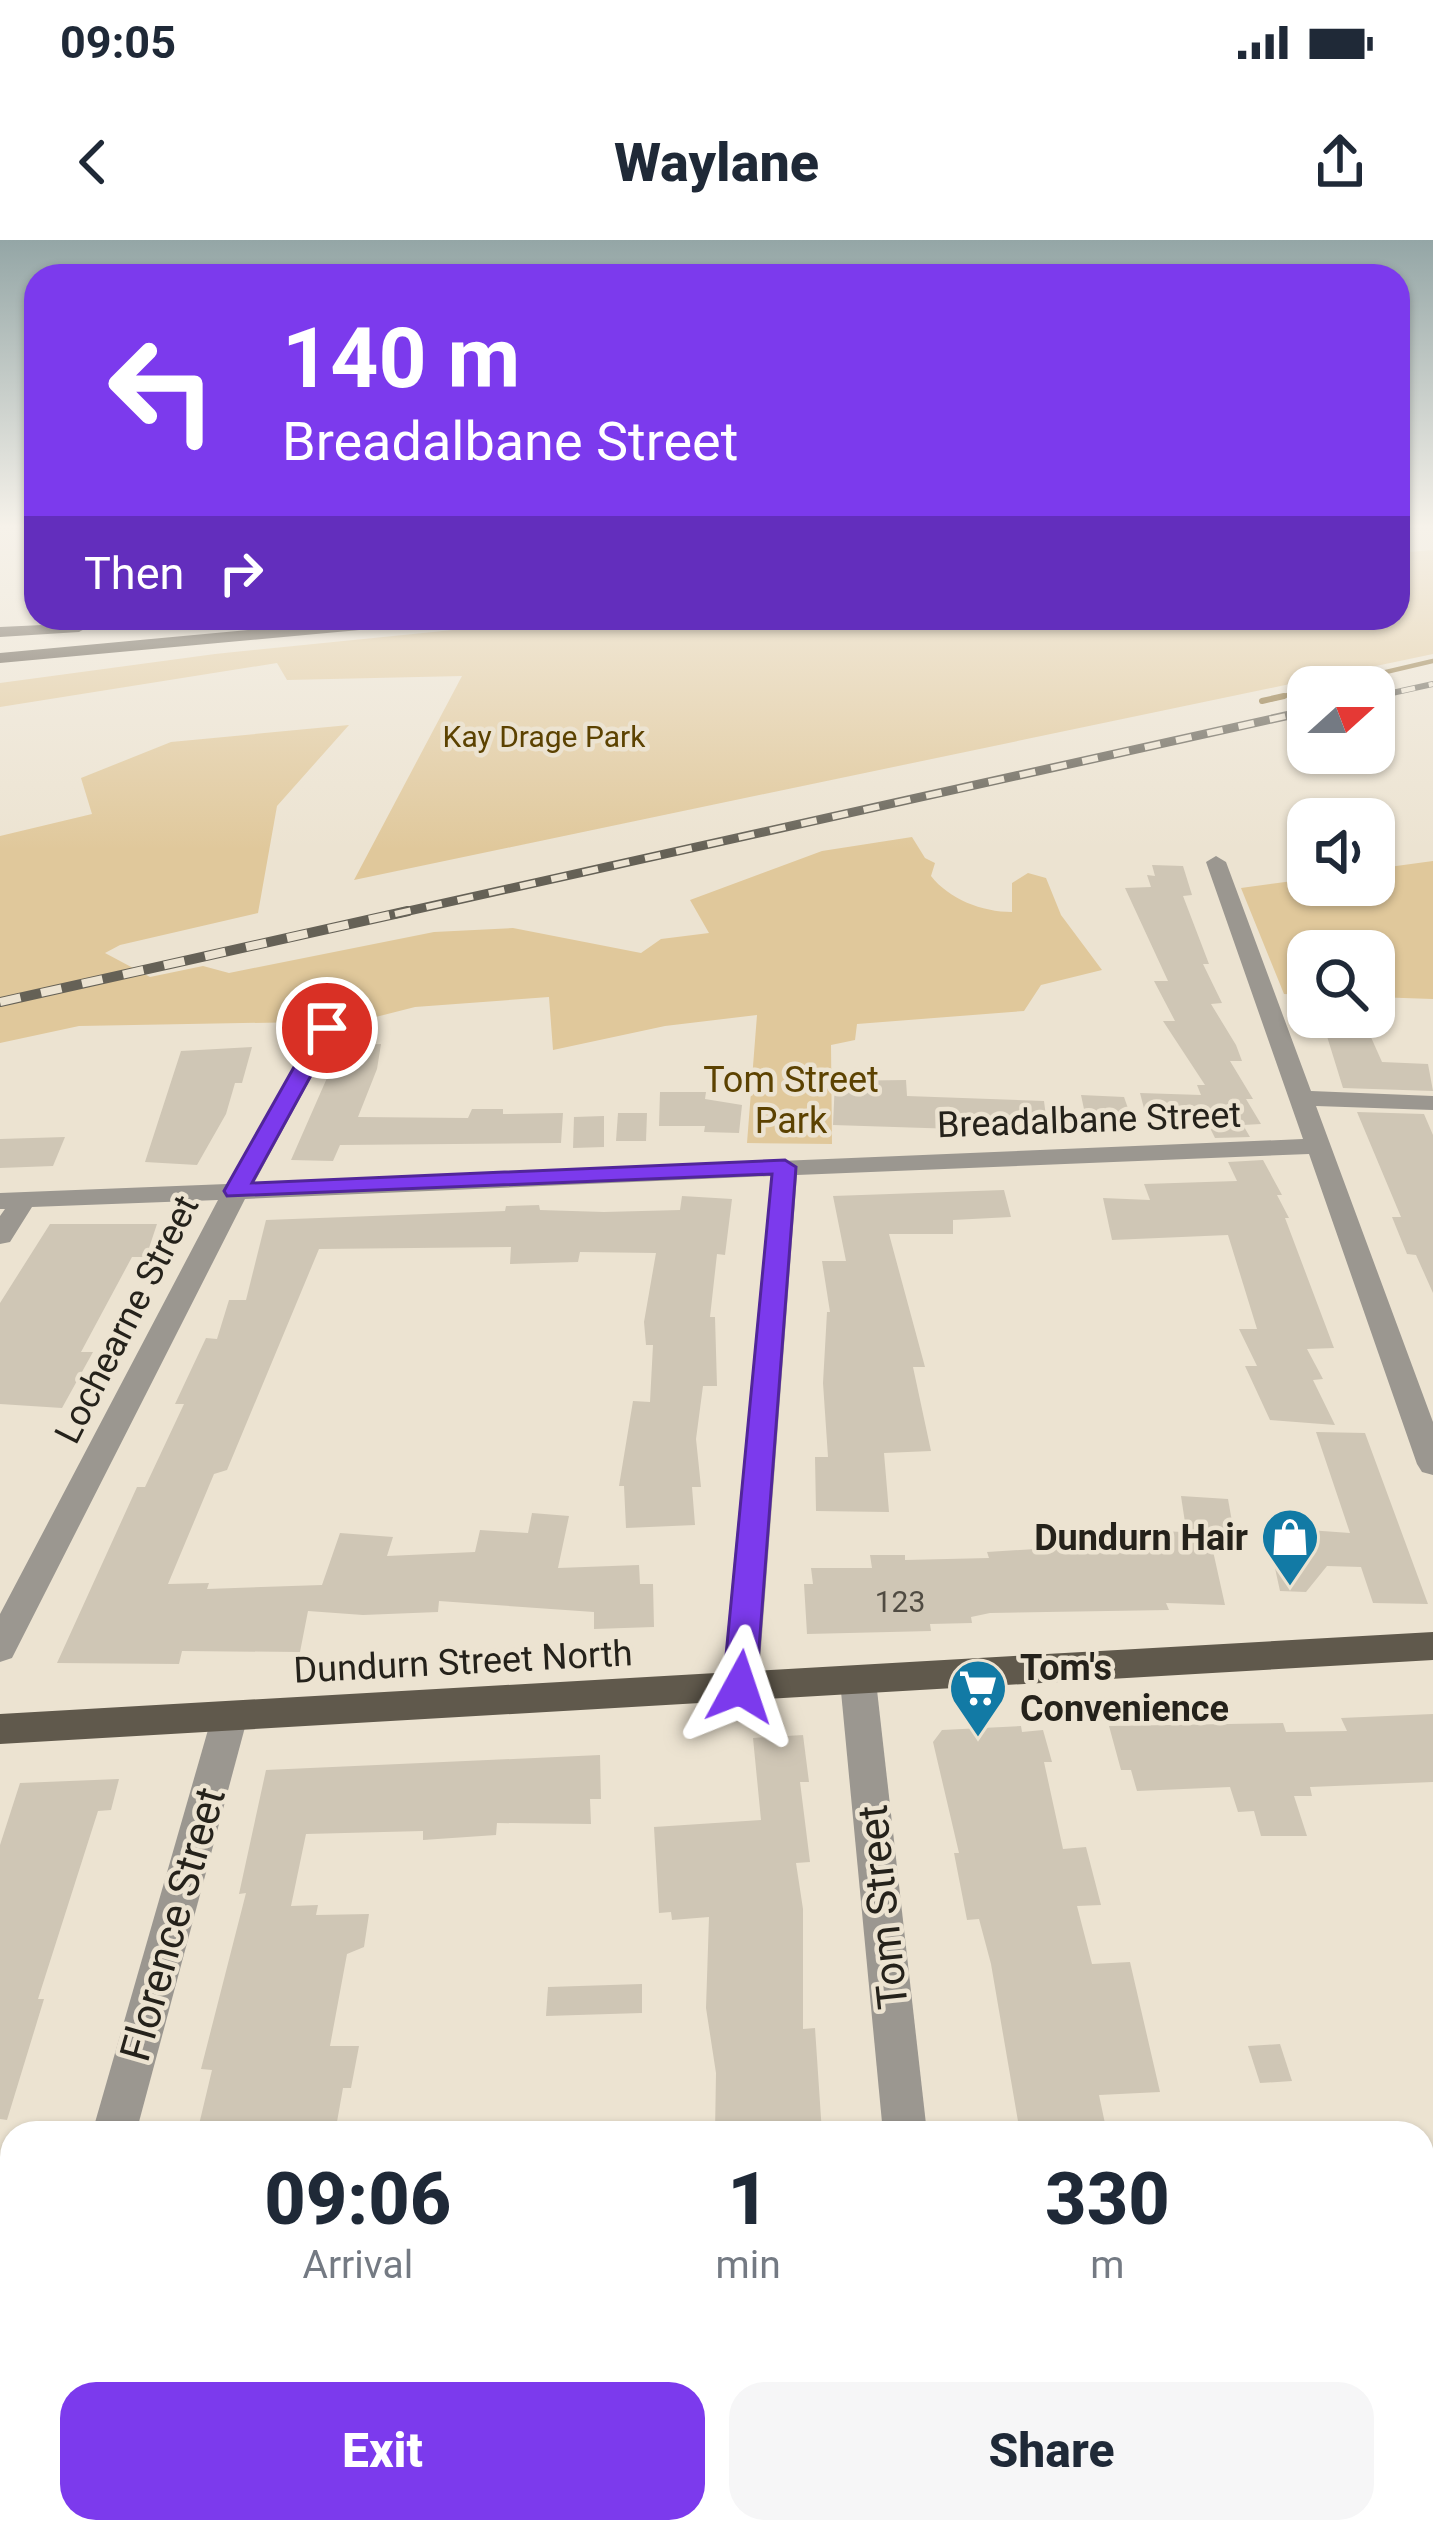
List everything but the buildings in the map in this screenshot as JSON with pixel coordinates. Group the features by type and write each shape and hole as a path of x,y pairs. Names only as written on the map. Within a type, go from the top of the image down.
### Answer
{"highway":[{"path":"0,658 250,635"},
{"path":"0,671 278,635"}],"main road":[{"name":"Dundurn Street North","path":"0,1729 1433,1646"}],"street":[{"path":"1216,862 1433,1464"},
{"name":"Lochearne Street","path":"0,1648 236,1191 327,1028"},
{"path":"1300,1099 1433,1102"},
{"name":"Breadalbane Street","path":"12,1200 1317,1146"},
{"path":"740,1687 785,1167"},
{"path":"0,1236 12,1200"},
{"name":"Tom Street","path":"858,1681 904,2121"},
{"name":"Florence Street","path":"117,2121 230,1716"}],"green space":[{"name":"Kay Drage Park","path":"399,635 1433,635 1433,654 1376,666 1287,666 1287,685 354,880 462,676 287,680 277,663 0,707 0,683"},
{"name":"Tom Street Park","path":"349,725 277,806 258,913 120,945 105,953 150,977 203,966 229,973 434,932 513,928 641,953 661,939 709,933 690,900 822,851 912,837 925,858 935,863 931,876 938,884 978,907 1012,912 1012,883 1028,873 1046,878 1061,915 1102,970 1041,985 1024,1011 857,1024 855,1040 831,1045 832,1144 747,1143 757,1015 665,1026 553,1050 549,997 415,1007 360,1021 79,1026 0,1043 0,836 92,814 81,778 171,742"},
{"path":"1433,861 1433,999 1395,998 1395,930 1287,930 1284,994 1241,888 1287,882 1287,906 1395,906 1395,866"}],"waterway":[{"path":"1395,670 1433,661"},
{"path":"1262,701 1284,696"},
{"path":"1272,699 1284,696"}],"railway":[{"path":"1395,692 1433,684"},
{"path":"395,914 1287,716"},
{"path":"0,1002 408,911"}],"place":[{"name":"Dundurn Hair","path":"1290,1588"},
{"name":"Tom's Convenience","path":"978,1739"}],"route":[{"path":"327,1028 236,1191 785,1167 740,1687"}]}
